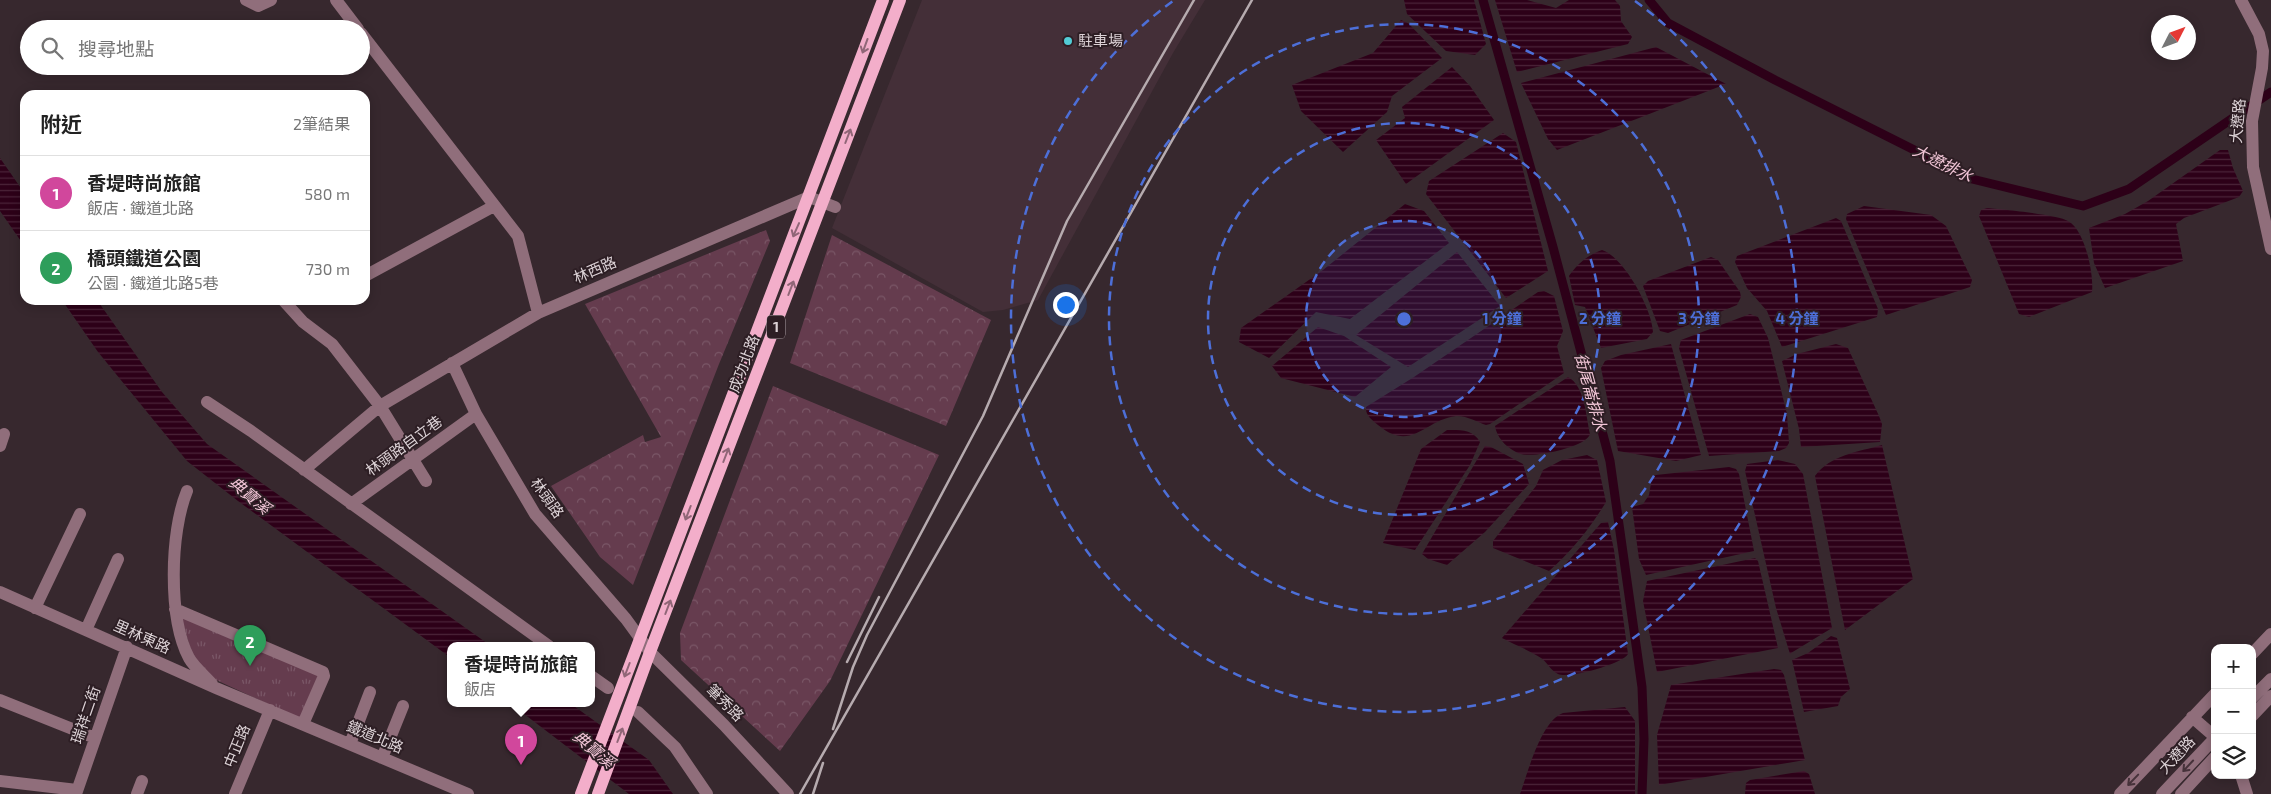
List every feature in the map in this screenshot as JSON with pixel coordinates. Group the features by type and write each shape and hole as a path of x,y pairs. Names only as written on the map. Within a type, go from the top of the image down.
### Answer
{"main road":[{"name":"成功北路","path":"583,788 639,636 883,0"},
{"name":"成功北路","path":"634,712 650,652 829,204 900,0"},
{"name":"1","path":"598,793 634,712"}],"street":[{"path":"246,0 258,6 271,0"},
{"path":"336,0 351,20"},
{"name":"大遼路","path":"2241,0 2260,34 2262,51 2252,121 2253,167 2271,249"},
{"path":"370,45 518,236 538,313"},
{"path":"809,197 829,204"},
{"name":"林西路","path":"304,470 380,406 538,313 809,197"},
{"path":"370,273 494,206"},
{"path":"287,305 302,322 332,344 380,406 426,481"},
{"name":"林頭路","path":"452,362 476,414 535,514 639,636"},
{"path":"207,402 544,642"},
{"name":"林頭路自立巷","path":"351,504 476,414"},
{"path":"187,490 179,523 174,562 175,609 181,637 190,659 216,688"},
{"path":"35,608 80,514"},
{"path":"86,630 118,559"},
{"name":"里林東路","path":"0,592 270,710"},
{"path":"175,609 323,672 324,676 303,724"},
{"path":"2256,650 2271,634"},
{"name":"筆秀路","path":"639,636 650,652 724,724 788,794"},
{"name":"瑞祥二街","path":"77,792 127,648"},
{"path":"595,679 608,688"},
{"path":"2256,694 2271,679"},
{"path":"350,744 370,692"},
{"path":"2256,712 2271,696"},
{"path":"2120,794 2211,698"},
{"path":"0,700 95,738"},
{"path":"382,758 404,706"},
{"name":"鐵道北路","path":"270,710 468,794"},
{"name":"中正路","path":"236,794 270,710"},
{"path":"634,712 675,747 707,794"},
{"path":"2192,717 2211,734"},
{"name":"大遼路","path":"2165,793 2211,742"},
{"name":"大遼路","path":"2182,794 2211,761"},
{"path":"2242,779 2247,794"},
{"path":"0,781 77,792"},
{"path":"137,794 142,781"}],"shaded area":[{"path":"922,0 1205,0 1173,53 1038,300 1003,310 983,312 832,228"}],"green space":[{"path":"766,230 770,241 719,364 633,585 600,557 551,486 643,435 645,442 661,437 585,304"},
{"path":"832,235 991,320 946,426 790,363"},
{"path":"773,386 939,455 830,681 780,751 681,660 680,633"},
{"path":"180,614 320,675 300,719 214,679 193,657"}],"water":[{"path":"1404,0 1474,0 1486,44 1475,55 1446,51 1407,14"},
{"path":"1495,0 1527,0 1556,8 1569,0 1615,0 1620,6 1621,21 1632,37 1628,44 1517,72"},
{"path":"1401,20 1408,23 1442,58 1392,96 1387,112 1343,152 1301,111 1292,85 1373,53"},
{"path":"1656,47 1726,84 1557,150 1548,139 1521,83"},
{"path":"1452,67 1470,86 1494,120 1406,184 1376,140 1405,118 1402,107"},
{"path":"1503,133 1516,142 1548,271 1506,298 1426,194 1429,181"},
{"path":"2220,150 2228,150 2243,191 2239,197 2184,218 2176,224 2183,261 2105,288 2094,263 2089,228 2125,214 2148,201"},
{"path":"0,158 20,187 20,240 0,211"},
{"path":"1405,204 1424,211 1449,243 1350,319 1316,312 1269,358 1239,342 1241,328 1323,270"},
{"path":"1864,206 1931,215 1946,226 1972,280 1970,287 1886,315 1846,219 1847,214"},
{"path":"1987,208 2042,215 2068,221 2074,226 2084,243 2090,264 2092,292 2029,317 2019,314 1979,216 1981,210"},
{"path":"1836,218 1841,221 1878,309 1877,317 1782,347 1767,311 1747,288 1735,262 1737,256"},
{"path":"1602,250 1610,255 1628,273 1642,298 1648,310 1653,332 1647,339 1601,348 1585,307 1575,305 1569,276 1583,260"},
{"path":"1457,252 1500,306 1408,367 1356,335"},
{"path":"1711,257 1718,260 1740,292 1741,297 1737,305 1668,333 1660,331 1643,286 1648,281"},
{"path":"1544,291 1554,296 1563,331 1557,346 1564,373 1486,425 1456,416 1435,423 1409,436 1400,436 1390,433 1368,415 1366,407 1414,377 1538,292"},
{"name":"典寶溪","path":"65,305 101,305 162,392 207,444 485,642 447,642 447,655 238,501 187,461 98,352"},
{"path":"1750,314 1758,317 1768,338 1787,414 1789,443 1786,448 1779,451 1709,456 1679,348 1681,340"},
{"path":"1318,327 1344,336 1391,367 1355,397 1281,378 1272,366"},
{"path":"1671,344 1701,455 1676,461 1618,451 1601,368 1605,361 1621,355"},
{"path":"1836,344 1848,348 1879,416 1882,424 1880,442 1801,447 1799,429 1782,361 1797,354"},
{"path":"1568,377 1578,387 1584,402 1590,434 1587,439 1570,447 1548,453 1521,454 1508,447 1501,440 1495,426"},
{"path":"1447,430 1470,432 1480,442 1470,465 1415,550 1383,543 1421,449"},
{"path":"1882,445 1913,579 1845,630 1815,476 1828,463 1836,459"},
{"path":"1485,446 1491,447 1523,464 1529,484 1485,532 1447,565 1428,559 1422,554"},
{"path":"1587,455 1597,460 1606,502 1580,539 1557,564 1549,571 1493,548 1493,541 1536,486 1543,470 1562,460"},
{"path":"1778,460 1795,464 1803,474 1832,628 1790,654 1776,608 1745,471 1747,464"},
{"path":"1729,467 1736,469 1739,474 1754,551 1646,575 1639,559 1632,507 1643,504 1649,495 1652,477"},
{"path":"1608,522 1614,550 1628,654 1616,662 1595,670 1583,673 1558,674 1532,652 1502,638 1601,523"},
{"path":"1755,558 1758,561 1778,648 1657,672 1643,601 1647,581"},
{"path":"1831,636 1837,638 1850,689 1841,697 1838,706 1804,712 1792,660 1808,653"},
{"path":"1774,669 1781,670 1784,675 1805,760 1659,785 1657,735 1671,685"},
{"name":"典寶溪","path":"515,707 575,707 649,760 673,794 629,794"},
{"path":"1625,707 1635,721 1635,794 1520,794 1536,748 1548,726 1555,718 1563,713"},
{"path":"1804,771 1809,774 1815,794 1745,794 1746,783 1750,780"}],"waterway":[{"name":"街尾崙排水","path":"1483,0 1553,247 1610,461 1642,687 1644,739 1642,794"},
{"name":"大遼排水","path":"1649,0 1668,23 1775,80 1972,179 2083,206 2129,189 2271,92"}],"railway":[{"path":"833,729 853,667 867,635 983,416 1067,221 1194,0"},
{"path":"800,794 1252,0"},
{"path":"847,662 879,597"},
{"path":"813,794 823,763"}],"place":[{"name":"駐車場","path":"1068,41"},
{"name":"橋頭鐵道公園","path":"250,666"},
{"name":"香堤時尚旅館","path":"521,765"}]}
